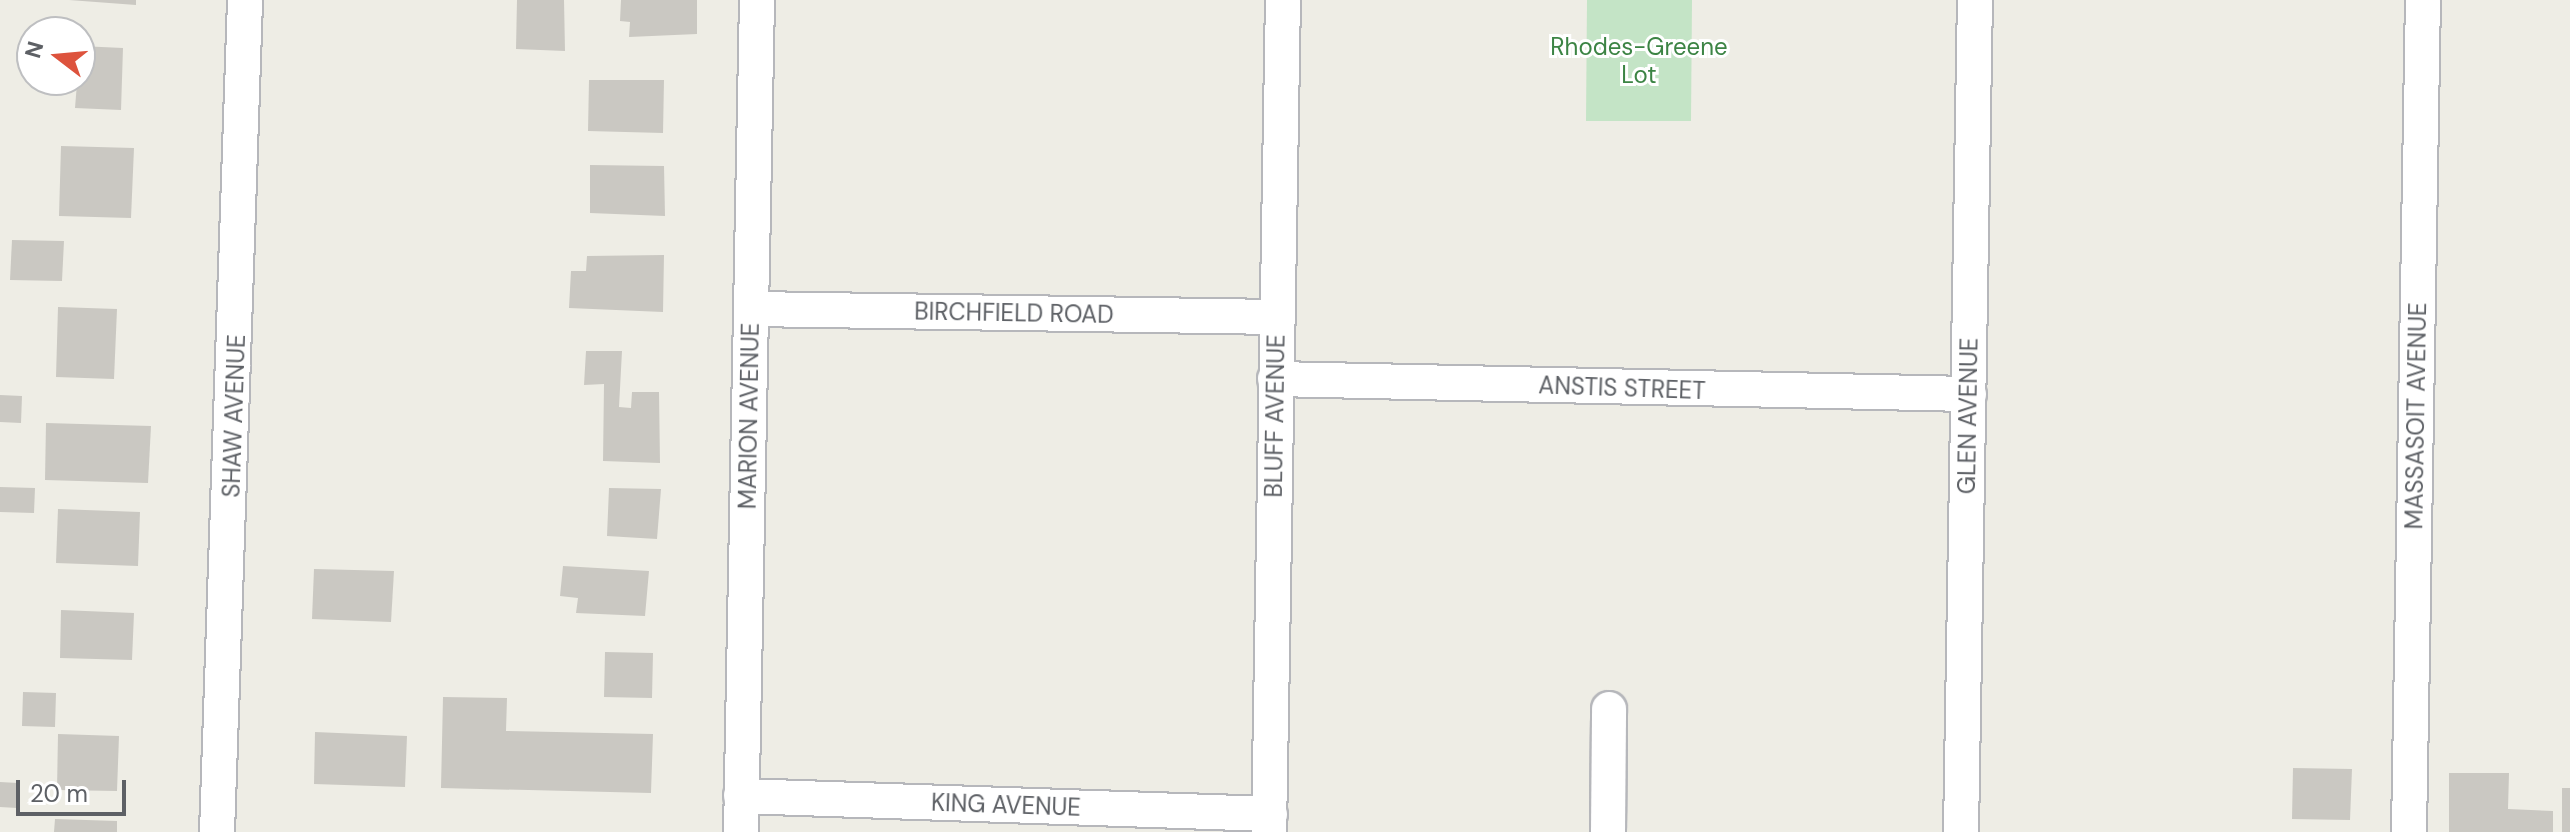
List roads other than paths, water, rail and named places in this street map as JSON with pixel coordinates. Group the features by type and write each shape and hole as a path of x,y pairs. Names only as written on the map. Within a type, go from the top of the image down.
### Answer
{"street":[{"name":"SHAW AVENUE","path":"217,832 245,0"},
{"name":"MARION AVENUE","path":"741,832 757,0"},
{"name":"BLUFF AVENUE","path":"1270,823 1283,0"},
{"name":"GLEN AVENUE","path":"1961,832 1975,0"},
{"name":"MASSASOIT AVENUE","path":"2409,832 2423,0"},
{"name":"BIRCHFIELD ROAD","path":"751,309 1276,317"},
{"name":"ANSTIS STREET","path":"1275,379 1969,394"},
{"path":"1608,832 1609,709"},
{"name":"KING AVENUE","path":"741,796 1270,823"}],"park label":[{"name":"Rhodes-Greene Lot","path":"1639,61"}]}
